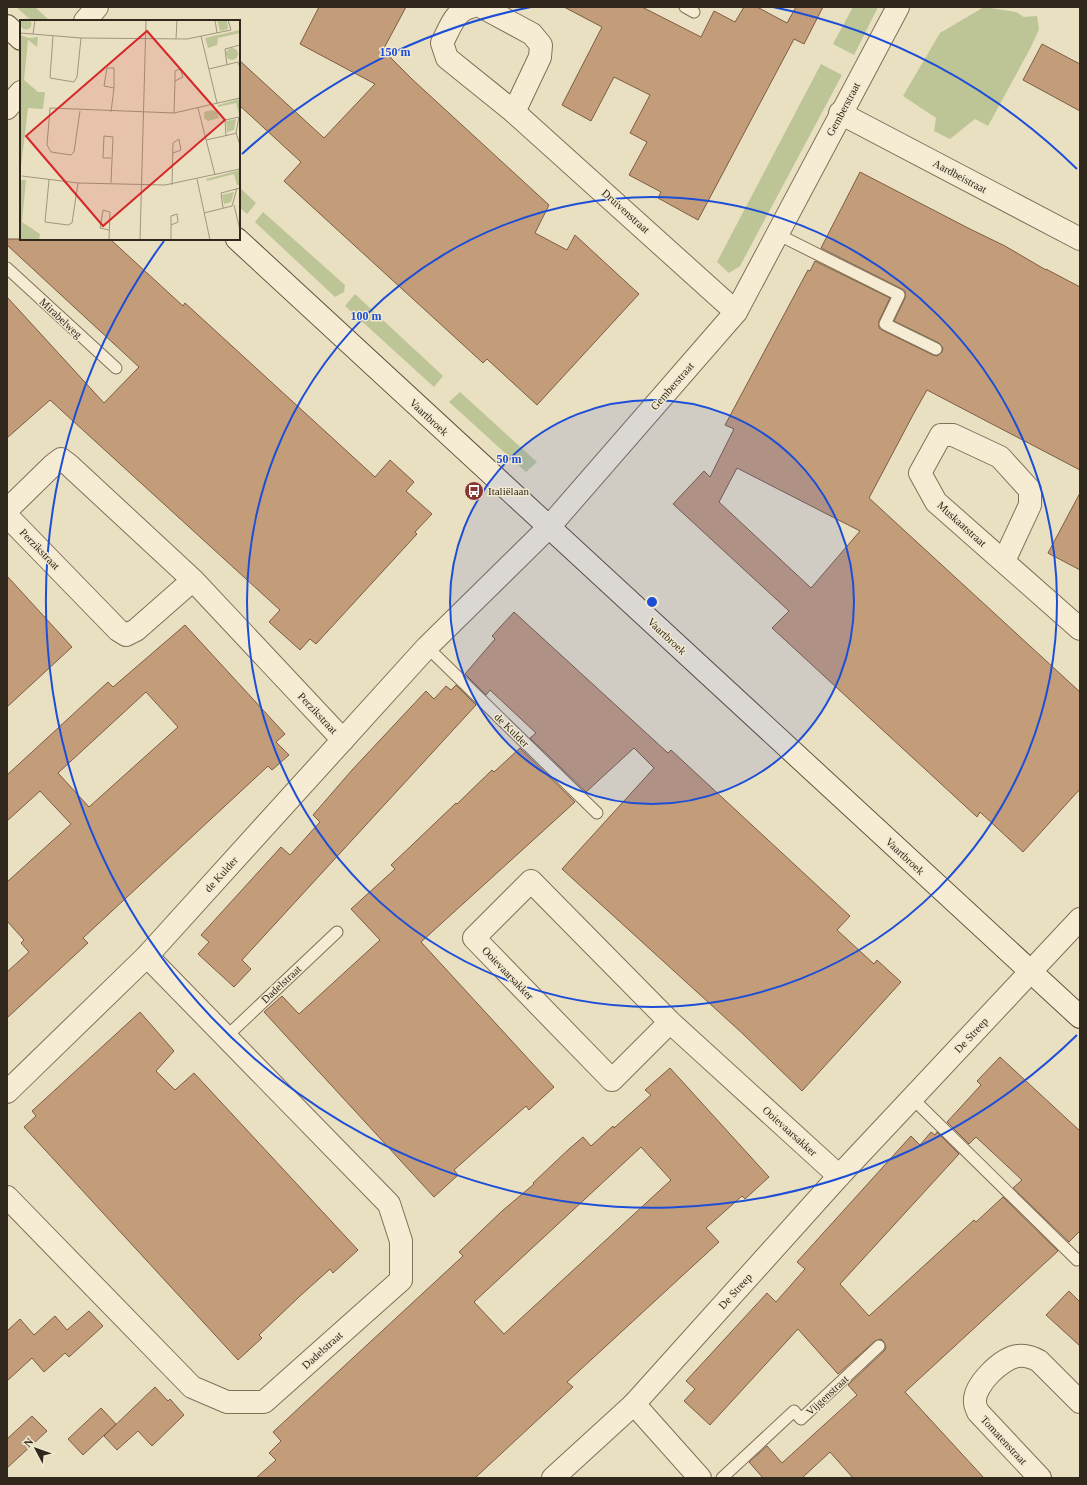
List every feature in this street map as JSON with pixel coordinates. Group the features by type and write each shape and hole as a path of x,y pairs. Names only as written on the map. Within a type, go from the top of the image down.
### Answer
{"street":[{"path":"85,20 97,7"},
{"name":"Druivenstraat","path":"471,7 465,8 455,18 442,43 448,58 514,112 736,312"},
{"path":"482,7 532,34 540,45 540,57 514,112"},
{"name":"Gemberstraat","path":"549,527 736,312 840,113 898,7"},
{"path":"7,26 20,38"},
{"path":"7,108 20,93"},
{"name":"Aardbeistraat","path":"840,113 1080,239"},
{"name":"Vaartbroek","path":"238,240 1080,1017"},
{"name":"Muskaatstraat","path":"1004,561 1030,505 1030,490 1000,457 953,435 941,435 920,473 936,502 1080,629"},
{"name":"Perzikstraat","path":"193,580 136,630 126,635 118,630 12,521 7,514 10,507 54,465 61,460 70,465 193,580 343,740"},
{"name":"de Kulder","path":"7,1092 147,956 427,648 549,527"},
{"name":"Ooievaarsakker","path":"670,1022 612,1080 474,938 531,881 670,1022 839,1176"},
{"name":"De Streep","path":"553,1478 634,1404 839,1176 1080,919"},
{"name":"Dadelstraat","path":"7,1197 192,1387 227,1402 264,1402 401,1280 401,1241 389,1204 147,956"},
{"name":"Tomatenstraat","path":"1040,1478 978,1412 975,1403 977,1390 988,1376 1007,1360 1018,1356 1031,1357 1039,1361 1080,1402"},
{"path":"634,1404 700,1478"}],"lane":[{"path":"777,234 899,295 885,324 936,349"},
{"name":"Mirabelweg","path":"7,268 116,368"},
{"name":"de Kulder","path":"427,648 597,813"},
{"name":"Dadelstraat","path":"226,1037 337,932"},
{"path":"912,1098 1077,1260"},
{"name":"Vijgenstraat","path":"722,1478 794,1411 801,1419 879,1346"}],"green space":[{"path":"16,7 35,7 49,20 31,20"},
{"path":"853,7 878,7 854,55 833,44"},
{"path":"984,7 1016,12 1024,17 1037,16 1039,29 1031,47 988,126 975,119 950,139 934,131 936,118 903,96 940,33"},
{"path":"821,64 842,75 740,266 729,273 717,262"},
{"path":"240,188 256,203 247,214 240,208"},
{"path":"263,212 345,285 344,292 335,297 255,222"},
{"path":"355,294 443,376 434,387 345,306"},
{"path":"460,392 537,462 526,472 449,402"}],"building":[{"path":"319,7 406,7 383,50 413,80 549,205 535,233 567,250 575,235 639,294 537,405 487,359 483,363 284,181 301,162 240,106 240,61 324,138 375,84 300,44"},
{"path":"564,7 642,7 701,37 714,11 735,22 744,7 757,7 787,23 796,7 823,7 804,44 794,39 698,220 658,198 661,192 629,175 647,142 630,133 650,95 614,77 591,121 562,105 602,27"},
{"path":"1042,44 1080,64 1080,111 1023,80"},
{"path":"860,172 1005,246 1046,270 1080,287 1080,470 927,390 869,498 1080,692 1080,789 1023,852 980,812 977,817 772,628 789,611 673,504 704,471 710,477 734,429 725,425 808,270 810,271 815,261 890,298 879,321 879,328 933,355 937,356 942,352 943,348 939,343 894,321 905,298 905,291 821,248","holes":["737,468 860,531 811,588 719,502"]},
{"path":"7,239 111,240 183,306 185,303 375,477 390,460 414,482 406,491 432,514 415,532 417,534 316,644 310,639 300,650 269,622 280,610 50,400 7,438 7,297 104,403 139,367 7,245"},
{"path":"1080,493 1080,570 1048,553"},
{"path":"7,576 72,647 7,707"},
{"path":"514,612 668,753 671,750 850,916 837,930 874,964 877,960 901,982 802,1091 742,1033 562,869 654,768 634,748 586,792 530,738 536,733 490,690 486,695 465,674 495,639 492,636"},
{"path":"185,625 285,734 276,742 289,755 272,770 268,766 83,938 88,943 7,1018 7,972 29,952 21,943 24,940 7,921 7,882 71,824 40,791 7,821 7,775 108,682 113,687","holes":["146,692 178,727 89,807 58,773"]},
{"path":"456,685 476,705 242,960 251,969 234,987 198,954 209,942 201,935 281,847 290,855 320,822 313,815 352,770 426,691 434,699 446,686 451,690"},
{"path":"520,748 575,802 421,942 554,1087 529,1110 526,1106 454,1170 458,1175 434,1197 264,1012 282,996 299,1014 380,940 351,909 395,869 391,865 456,803 457,804 492,770 494,772"},
{"path":"140,1012 174,1051 156,1071 175,1090 194,1073 358,1250 333,1273 330,1269 299,1297 259,1335 262,1338 238,1360 24,1127 36,1116 32,1111"},
{"path":"1000,1057 1080,1131 1080,1231 1069,1242 1013,1188 1022,1180 976,1137 969,1144 947,1122 981,1085 977,1081"},
{"path":"670,1068 769,1177 745,1199 742,1196 706,1228 719,1242 567,1382 573,1387 475,1478 256,1478 276,1460 269,1453 281,1441 273,1432 463,1256 459,1252 502,1211 534,1184 533,1183 569,1149 583,1137 591,1146 651,1095 645,1090","holes":["641,1147 671,1180 504,1334 474,1302"]},
{"path":"931,1132 935,1135 937,1132 959,1154 840,1284 869,1316 974,1220 976,1222 1003,1197 1058,1251 905,1392 984,1478 853,1478 830,1452 802,1478 763,1478 749,1462 767,1446 782,1463 857,1395 848,1385 884,1351 886,1348 884,1342 881,1339 875,1341 838,1374 798,1329 710,1425 684,1401 695,1389 686,1381 767,1293 776,1302 805,1269 797,1262 911,1136 920,1145"},
{"path":"1069,1291 1080,1302 1080,1346 1046,1315"},
{"path":"89,1311 103,1326 69,1357 65,1353 44,1372 32,1358 7,1381 7,1331 20,1319 34,1335 55,1316 67,1330"},
{"path":"155,1387 168,1401 170,1399 184,1415 152,1446 138,1431 117,1450 104,1436"},
{"path":"101,1408 116,1424 83,1455 68,1439"},
{"path":"32,1416 47,1431 7,1468 7,1439"}],"place":[{"name":"Italiëlaan","path":"474,491"}]}
